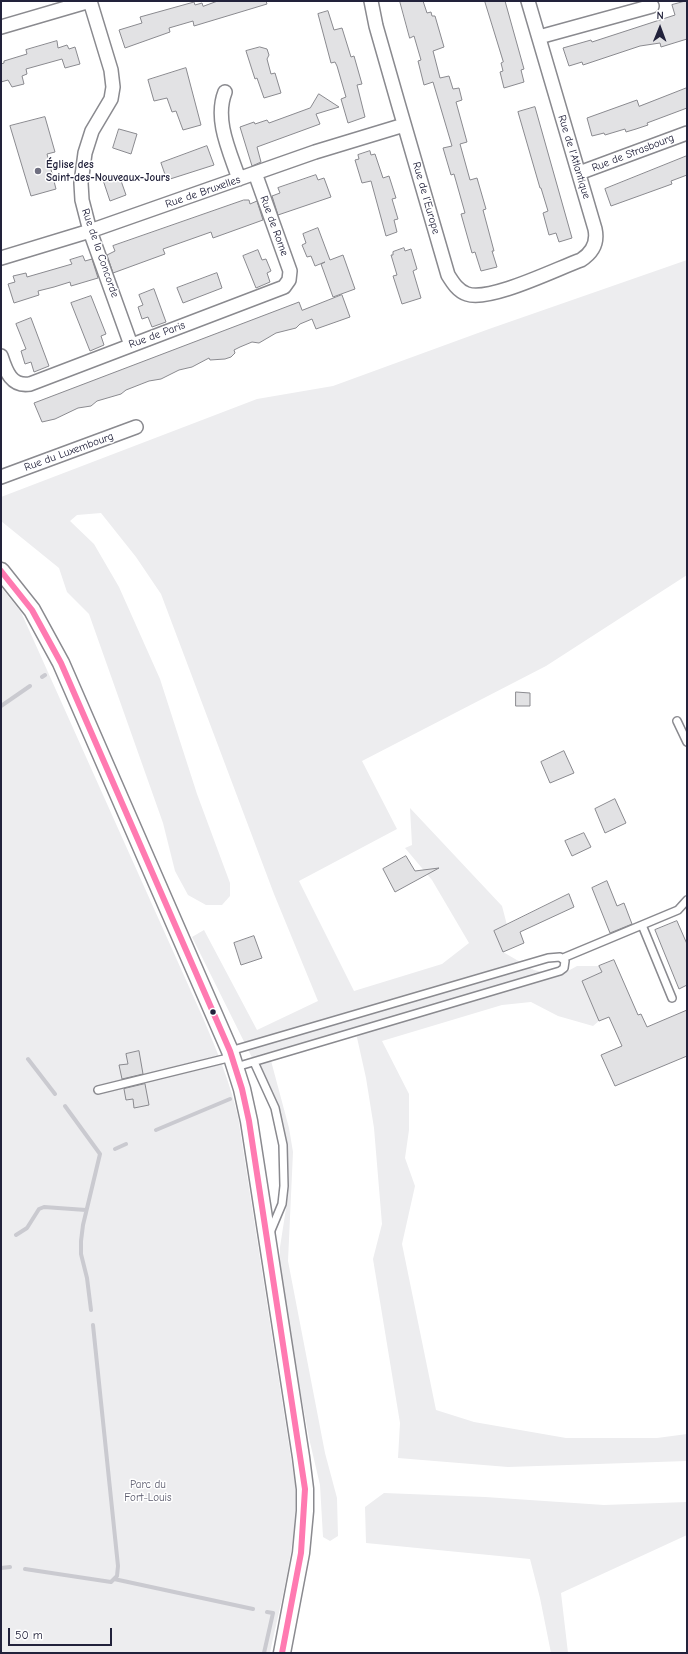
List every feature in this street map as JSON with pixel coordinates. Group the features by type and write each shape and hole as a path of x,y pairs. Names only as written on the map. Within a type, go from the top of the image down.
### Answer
{"street":[{"path":"1,27 90,1"},
{"name":"Rue de la Concorde","path":"90,1 113,84 111,99 92,131 83,160 81,183 82,200 90,231 131,345"},
{"name":"Rue de l'Europe","path":"366,1 376,26"},
{"name":"Rue de l'Europe","path":"371,1 376,26 448,275 456,287 466,294 483,296 534,278"},
{"name":"Rue de l'Atlantique","path":"528,1 595,229 595,244 590,253 581,260 534,278"},
{"path":"539,36 652,6"},
{"path":"225,92 222,104 222,124 239,179"},
{"name":"Rue de Bruxelles","path":"1,258 90,231 315,152 404,125"},
{"name":"Rue de Strasbourg","path":"579,173 687,133"},
{"name":"Rue de Rome","path":"255,173 289,266 289,280"},
{"name":"Rue de Paris","path":"1,356 11,378 21,384 34,382 280,290 289,280"},
{"name":"Rue du Luxembourg","path":"1,477 136,427"},
{"path":"1,571 32,610 61,663 232,1058 249,1121 301,1457 305,1501 302,1553 282,1653"}],"lane":[{"path":"677,721 687,742"},
{"path":"98,1090 232,1058 548,958 563,958 678,910 687,900"},
{"path":"642,925 672,998"},
{"path":"232,1058 254,1062 560,971 565,964 563,958"},
{"path":"254,1062 275,1108 283,1145 283,1202 281,1212 267,1239"}],"green space":[{"path":"687,260 687,575 546,666 362,761 397,829 299,881 354,991 442,964 469,943 432,880 405,848 412,845 410,808 502,906 507,925 494,931 503,952 534,970 559,976 577,966 599,966 602,972 582,981 599,1021 593,1026 558,1016 531,1002 502,1005 382,1041 409,1094 409,1130 405,1158 415,1186 402,1244 436,1410 474,1422 566,1438 657,1438 687,1434 687,1461 508,1467 398,1458 400,1423 373,1259 382,1224 374,1128 366,1078 356,1033 270,1057 289,1128 293,1152 288,1261 325,1453 337,1498 338,1536 330,1541 323,1537 320,1485 309,1438 280,1282 280,1247 287,1202 288,1170 287,1146 281,1116 192,937 204,930 257,1030 318,1001 274,894 161,594 136,557 101,513 77,515 70,521 94,544 119,587 160,679 197,794 230,883 230,896 222,905 206,905 188,895 175,871 163,823 89,614 67,592 59,568 1,521 1,497 257,399 333,386 489,329"},
{"name":"Parc du Fort-Louis","path":"1,587 21,612 203,1018 223,1067 235,1104 295,1484 292,1548 270,1653 1,1653"},
{"path":"384,1493 485,1497 604,1505 687,1502 687,1535 561,1593 568,1653 551,1653 540,1598 530,1559 366,1543 365,1507"}],"building":[{"path":"218,1 266,1 267,4 194,26 193,21 169,28 170,32 125,48 119,30 142,23 140,17 194,2 195,5 202,3 203,6"},
{"path":"400,1 423,1 427,13 431,12 432,16 435,16 444,47 433,51 440,78 449,76 453,89 459,88 462,100 456,102 467,142 460,144 470,180 477,178 486,209 483,210 497,267 481,271 475,252 472,253 461,214 465,213 454,174 451,175 443,148 452,146 433,82 424,85 418,61 421,60 414,36 410,38"},
{"path":"485,1 505,1 524,69 521,70 524,82 504,88 500,72 503,71 501,63 503,62"},
{"path":"687,1 687,39 661,47 660,43 640,46 583,65 582,62 569,66 563,48 591,40 592,42 675,15 672,5"},
{"path":"328,11 334,30 342,28 351,57 354,56 362,84 357,85 365,117 348,123 341,99 346,97 337,66 335,62 331,63 318,14"},
{"path":"57,41 58,48 67,45 69,49 75,47 80,64 65,68 62,59 26,69 27,74 22,76 24,84 12,87 8,80 1,82 1,64 4,63 4,61 27,54 26,50"},
{"path":"260,47 267,49 269,55 267,59 271,74 275,73 281,93 264,98 257,78 255,79 246,51"},
{"path":"186,68 201,125 183,130 176,111 172,112 167,98 154,101 148,80"},
{"path":"687,88 687,108 647,123 648,125 626,132 625,129 605,135 604,133 592,136 587,118 637,100 639,106"},
{"path":"319,94 339,107 316,114 320,124 257,147 261,162 252,166 240,127 254,122 255,124 267,120 269,123 310,108"},
{"path":"535,107 572,238 559,242 556,233 549,235 543,213 548,211 518,112"},
{"name":"Église des Saint-des-Nouveaux-Jours","path":"45,117 55,152 47,154 56,189 31,196 10,126"},
{"path":"119,129 137,134 131,154 113,148"},
{"path":"207,146 214,165 167,180 161,163"},
{"path":"370,151 371,155 375,154 383,178 389,176 396,198 392,199 398,219 394,220 397,232 386,236 371,181 362,183 355,160 359,159 358,155"},
{"path":"687,156 687,175 671,181 672,184 611,206 605,189"},
{"path":"119,175 126,195 110,201 103,180"},
{"path":"316,175 318,180 324,178 331,197 278,215 272,196 280,193 278,188"},
{"path":"244,200 249,200 250,204 257,201 263,220 213,238 211,232 163,249 165,254 113,273 107,255 115,251 113,246"},
{"path":"318,228 330,260 343,255 355,289 333,297 321,264 325,262 315,266 311,256 307,257 302,245 306,243 303,234"},
{"path":"404,248 405,251 411,249 417,269 413,271 421,298 402,304 393,276 397,275 391,255 393,255 393,252"},
{"path":"258,250 262,260 266,259 271,271 267,273 270,282 256,288 243,256"},
{"path":"83,256 85,261 92,259 98,278 71,286 70,282 38,291 39,295 14,303 8,284 15,282 13,276 26,273 27,277 72,264 70,260"},
{"path":"217,273 222,288 183,303 177,288"},
{"path":"154,289 166,322 152,327 148,317 142,319 138,307 143,305 139,295"},
{"path":"342,295 350,317 316,329 312,319 300,324 296,328 276,333 259,343 252,342 240,347 234,350 235,353 231,357 210,360 209,358 192,367 179,370 161,379 149,381 126,390 121,394 97,401 91,406 78,408 55,419 42,422 34,403 299,302 302,310"},
{"path":"91,296 106,334 101,336 104,345 90,351 71,303"},
{"path":"31,318 49,366 34,372 31,362 25,364 21,351 26,349 16,324"},
{"path":"516,692 530,693 530,706 516,706"},
{"path":"564,751 574,773 550,783 541,762"},
{"path":"615,799 626,823 605,833 595,809"},
{"path":"584,833 591,847 572,856 565,841"},
{"path":"406,856 415,871 439,868 395,892 383,869"},
{"path":"607,881 617,906 624,903 632,924 610,933 592,888"},
{"path":"569,894 574,907 520,932 524,943 503,952 494,931"},
{"path":"677,921 687,944 687,985 679,989 655,930"},
{"path":"254,936 262,958 241,965 234,943"},
{"path":"614,960 638,1015 641,1014 647,1027 687,1010 687,1056 615,1086 601,1055 622,1046 609,1017 599,1021 582,981 602,972 599,966"},
{"path":"139,1051 143,1074 122,1079 119,1065 128,1064 126,1054"},
{"path":"145,1084 149,1105 134,1108 133,1099 126,1100 124,1089"}],"waterway":[{"path":"1,706 30,686"},
{"path":"28,1059 55,1094"},
{"path":"156,1130 230,1099"},
{"path":"65,1106 100,1154 83,1225 81,1241 81,1254 87,1278 91,1310"},
{"path":"115,1149 126,1144"},
{"path":"16,1235 27,1228 39,1209 44,1207 86,1210"},
{"path":"25,1569 111,1582 117,1576 118,1566 93,1325"},
{"path":"1,1568 10,1567"},
{"path":"114,1579 253,1609"},
{"path":"264,1653 273,1613 267,1612"}],"transit line":[{"path":"1,571 32,610 61,663 230,1051 242,1089 249,1121 305,1489 301,1553 282,1653"}],"place":[{"name":"Église des Saint-des-Nouveaux-Jours","path":"38,171"}]}
